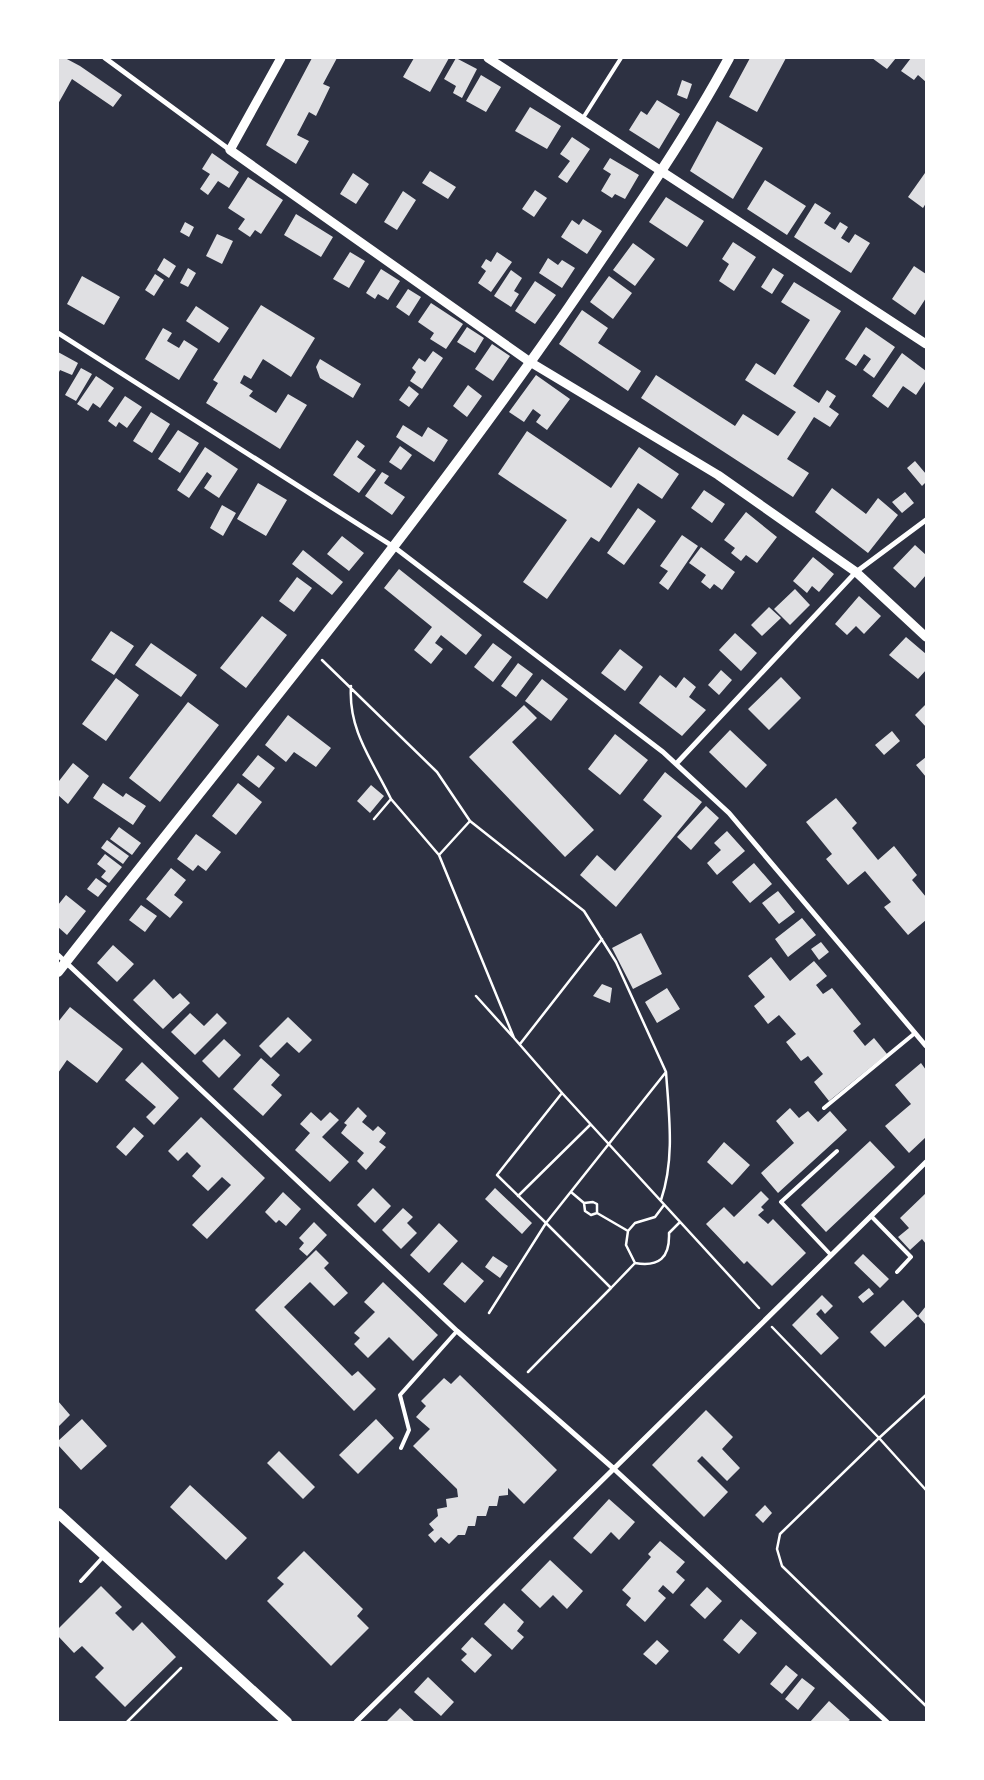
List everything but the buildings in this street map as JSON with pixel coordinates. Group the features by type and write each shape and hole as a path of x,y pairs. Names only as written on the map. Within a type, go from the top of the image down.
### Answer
{"main road":[{"path":"58,972 61,958 394,546 530,362 663,170 705,103 729,58"},
{"path":"58,1513 103,1557 287,1722"}],"street":[{"path":"105,58 230,150 530,362 718,475 856,572 926,637"},
{"path":"230,150 281,58"},
{"path":"488,58 663,170 926,344"},
{"path":"58,333 394,546 676,764 728,813 926,1046"},
{"path":"676,764 856,572 926,520"},
{"path":"61,958 457,1331 613,1468 887,1722"},
{"path":"356,1722 830,1254 926,1162"}],"lane":[{"path":"583,118 621,58"},
{"path":"824,1108 916,1033"},
{"path":"830,1254 781,1202 837,1151"},
{"path":"870,1216 911,1257 897,1272"},
{"path":"401,1448 409,1430 400,1395 457,1331"},
{"path":"81,1582 103,1557"}],"path":[{"path":"322,660 351,686 437,772 470,821 584,911 602,939 616,962 666,1072 670,1152 667,1182 660,1200"},
{"path":"351,686 350,706 354,727 391,799 439,855 514,1038 520,1044"},
{"path":"374,820 391,799"},
{"path":"439,855 470,821"},
{"path":"520,1044 602,939"},
{"path":"476,996 562,1094 759,1308"},
{"path":"489,1313 546,1223 666,1072"},
{"path":"562,1094 497,1175 611,1288"},
{"path":"518,1196 591,1125"},
{"path":"570,1192 584,1203 593,1202 597,1204 597,1213"},
{"path":"584,1203 585,1211 591,1216 597,1213"},
{"path":"635,1264 626,1246 628,1231 635,1223 655,1217 664,1204"},
{"path":"597,1213 628,1231"},
{"path":"528,1372 635,1264 652,1265 659,1261 666,1254 670,1244 669,1233 680,1222"},
{"path":"772,1327 879,1438 926,1490"},
{"path":"926,1395 780,1534 776,1549 782,1566 926,1706"},
{"path":"127,1722 181,1668"}]}
